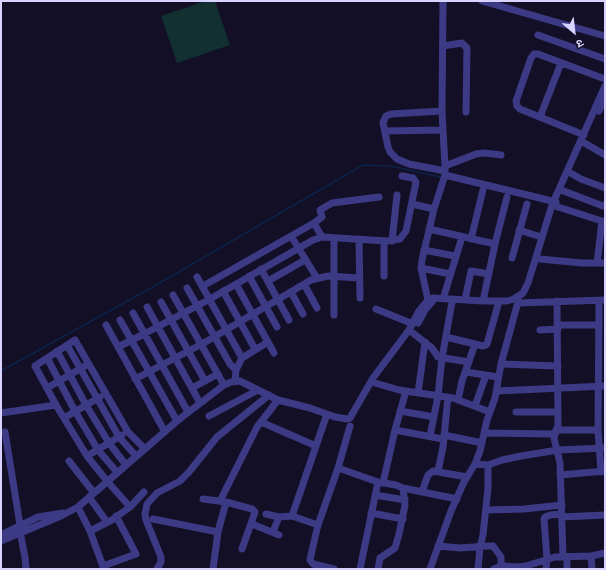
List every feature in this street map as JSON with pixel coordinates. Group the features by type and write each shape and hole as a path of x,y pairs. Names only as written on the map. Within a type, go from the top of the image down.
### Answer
{"street":[{"path":"428,300 421,268 429,229 444,173 442,112 443,1"},
{"path":"482,1 605,36"},
{"path":"538,35 605,59"},
{"path":"443,46 462,43 467,48 466,112"},
{"path":"605,79 538,54 534,54 530,58 516,101 517,106 520,109 540,117 583,140 605,155"},
{"path":"540,117 561,63"},
{"path":"430,569 457,499 475,464 497,391 501,364 518,301 528,283 541,237 554,203 583,140 605,86"},
{"path":"583,140 604,103"},
{"path":"442,112 391,114 386,116 383,123 390,152 397,159 408,164 554,203 603,222 597,263"},
{"path":"385,131 443,130"},
{"path":"444,173 476,154 485,153 500,155"},
{"path":"568,172 580,179 605,188"},
{"path":"350,421 391,359 432,302 498,305 511,304 526,296 534,279 554,203 562,190 568,172"},
{"path":"118,347 210,299 313,240 322,237 384,241 400,239 406,231 416,182 413,178 402,176"},
{"path":"471,239 483,190"},
{"path":"562,190 605,206"},
{"path":"392,241 396,195"},
{"path":"203,286 322,217 320,210 332,203 378,197"},
{"path":"483,302 495,244 507,197"},
{"path":"412,204 434,209"},
{"path":"512,258 527,204"},
{"path":"314,222 322,237"},
{"path":"429,229 495,244"},
{"path":"519,230 541,237"},
{"path":"290,236 317,278"},
{"path":"443,299 462,237"},
{"path":"334,238 334,315"},
{"path":"359,239 360,298"},
{"path":"384,241 384,276"},
{"path":"424,250 455,256"},
{"path":"540,259 582,263 605,263"},
{"path":"268,281 305,260"},
{"path":"421,268 450,274"},
{"path":"261,269 290,320"},
{"path":"465,300 471,271 489,274"},
{"path":"249,276 277,327"},
{"path":"135,379 202,344 304,284 317,278 334,276 359,278"},
{"path":"198,277 242,358"},
{"path":"236,284 274,353"},
{"path":"304,284 317,308"},
{"path":"187,288 230,364 236,370"},
{"path":"223,291 255,349"},
{"path":"291,292 303,314"},
{"path":"173,295 224,385"},
{"path":"334,569 310,566 311,555 318,525 338,468 350,421 373,378 412,329 418,311 428,300 433,298 483,302 602,300 599,325 601,386 598,430 602,448 603,472 560,475"},
{"path":"557,301 558,425 555,443 558,450 560,463 562,516 567,569"},
{"path":"161,302 205,381"},
{"path":"430,436 438,396 442,358 452,302"},
{"path":"446,337 483,346 487,344 498,305"},
{"path":"147,307 200,403"},
{"path":"376,309 412,329 434,350 438,357 470,362"},
{"path":"133,313 188,412"},
{"path":"120,320 177,421"},
{"path":"106,325 165,432"},
{"path":"540,330 558,327 599,325"},
{"path":"130,507 87,456 56,405 35,366 75,340 128,432 144,448"},
{"path":"235,381 236,370 242,358 268,342"},
{"path":"418,393 426,342"},
{"path":"458,400 462,382 475,344"},
{"path":"67,345 119,437 136,456"},
{"path":"57,351 86,406 108,443 126,465"},
{"path":"47,358 75,412 98,450 117,472"},
{"path":"47,388 89,364"},
{"path":"501,364 558,366"},
{"path":"466,372 498,378"},
{"path":"192,388 218,374"},
{"path":"475,406 486,375"},
{"path":"1,535 78,507 144,448 188,412 224,385 235,381 244,382 278,400 310,408 350,421"},
{"path":"375,383 406,391 448,397 490,412"},
{"path":"497,391 601,386"},
{"path":"209,416 258,390"},
{"path":"360,569 375,495 381,482 406,391"},
{"path":"64,418 106,394"},
{"path":"157,569 161,562 161,558 146,520 145,514 147,504 157,493 180,481 217,437 269,395"},
{"path":"438,471 444,437 448,397"},
{"path":"213,569 223,502 261,422 278,400"},
{"path":"1,413 56,405"},
{"path":"400,411 434,417"},
{"path":"516,412 558,412"},
{"path":"292,516 327,414"},
{"path":"261,422 316,446"},
{"path":"395,430 482,443"},
{"path":"484,433 598,430"},
{"path":"5,432 26,569"},
{"path":"87,456 128,432"},
{"path":"475,464 488,466 502,460 558,450 602,448"},
{"path":"69,461 108,522"},
{"path":"478,569 486,510 488,466"},
{"path":"338,468 403,488 457,499"},
{"path":"422,492 428,475 434,471 467,477"},
{"path":"378,569 380,558 395,548 403,519 405,500 403,488"},
{"path":"90,531 108,522 130,507 144,492"},
{"path":"375,495 405,500"},
{"path":"203,499 223,502 254,510 256,514 242,549"},
{"path":"486,510 524,510 562,505"},
{"path":"78,507 90,531 103,568 136,554 116,516"},
{"path":"371,513 403,519"},
{"path":"266,514 279,517 292,516 318,525"},
{"path":"546,569 545,517 550,515 605,515"},
{"path":"252,524 276,534 279,517"},
{"path":"153,520 218,532"},
{"path":"1,541 20,529"},
{"path":"438,546 460,548 493,546 501,557 501,566"},
{"path":"494,569 501,566 535,566 547,559 591,556 605,553"},
{"path":"591,556 592,569"}],"green space":[{"path":"206,1 215,1 230,45 177,63 161,16"}],"waterway":[{"path":"1,371 151,288 363,165 390,166 441,177"}]}
